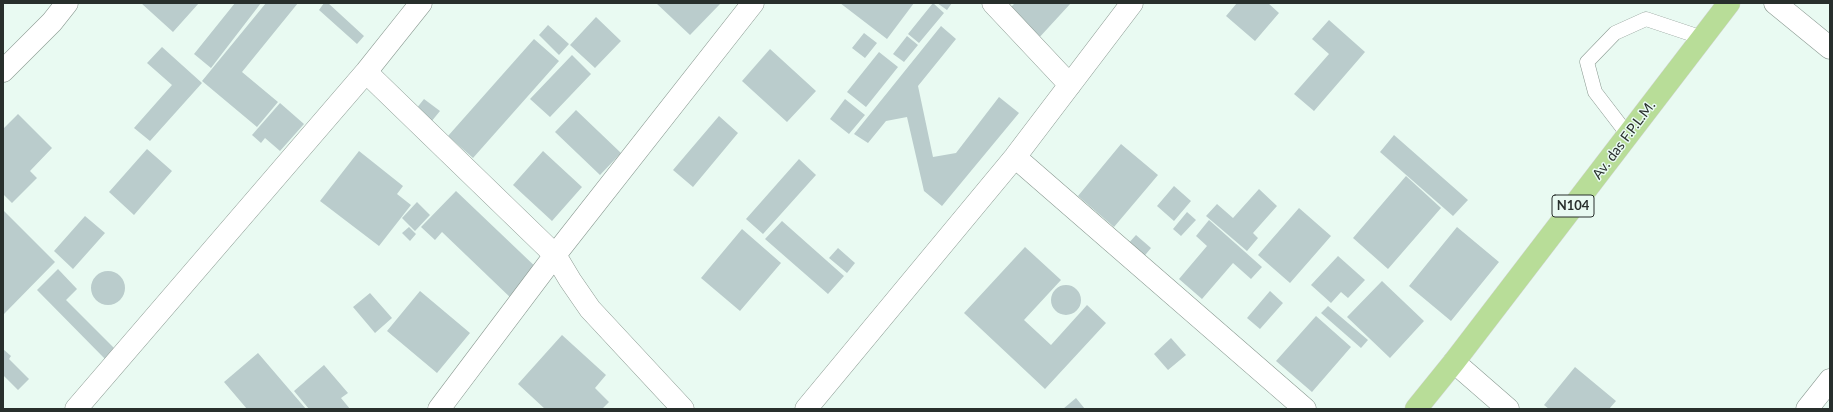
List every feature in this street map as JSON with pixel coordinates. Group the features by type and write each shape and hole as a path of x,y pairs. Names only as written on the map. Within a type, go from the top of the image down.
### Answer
{"main road":[{"name":"Av. das F.P.L.M.","path":"1416,409 1454,362 1729,3"}],"street":[{"path":"3,72 52,22 67,3"},
{"path":"76,409 366,72 420,3"},
{"path":"439,409 555,255 753,3"},
{"path":"993,3 1070,85"},
{"path":"806,409 1015,157 1132,3"},
{"path":"1775,3 1830,48"},
{"path":"366,72 555,255 590,309 683,409"},
{"path":"1015,157 1305,409"},
{"path":"1454,362 1508,409"},
{"path":"1807,409 1830,380"}],"lane":[{"path":"1628,135 1595,92 1587,62 1614,33 1646,19 1703,38"}],"building":[{"path":"141,3 199,3 173,32"},
{"path":"235,3 261,3 211,68 194,54"},
{"path":"266,3 298,3 242,72 278,102 257,127 202,81"},
{"path":"324,3 328,3 364,36 357,44 319,10"},
{"path":"656,3 721,3 690,35"},
{"path":"840,3 914,3 887,39"},
{"path":"933,3 944,13 919,43 908,34"},
{"path":"937,3 952,3 947,10"},
{"path":"1015,3 1071,3 1037,40 1007,11"},
{"path":"1237,3 1268,3 1279,13 1255,41 1226,16"},
{"path":"596,17 621,41 595,68 570,45"},
{"path":"1329,20 1365,52 1314,111 1294,94 1329,54 1312,39"},
{"path":"548,25 569,44 559,55 539,35"},
{"path":"941,26 956,39 918,86 933,157 956,153 999,97 1019,113 942,206 924,191 907,117 886,121 868,143 854,134"},
{"path":"864,33 877,43 865,58 852,48"},
{"path":"907,36 918,45 904,62 893,54"},
{"path":"534,39 559,61 473,158 448,136"},
{"path":"162,47 202,83 150,141 134,128 172,85 147,63"},
{"path":"770,49 816,91 787,122 742,81"},
{"path":"879,52 898,67 866,107 847,92"},
{"path":"572,55 591,74 550,117 530,99"},
{"path":"424,99 440,111 431,122 416,109"},
{"path":"845,99 865,115 849,134 830,119"},
{"path":"280,103 304,124 280,151 265,138 261,143 252,135"},
{"path":"576,110 621,153 600,175 555,132"},
{"path":"18,114 52,148 30,171 37,178 12,203 3,194 3,129"},
{"path":"719,116 738,133 693,187 673,170"},
{"path":"1394,135 1468,200 1453,216 1380,152"},
{"path":"1121,144 1158,175 1114,227 1078,196"},
{"path":"147,149 172,171 134,215 109,192"},
{"path":"359,151 403,186 397,194 411,205 379,246 320,201"},
{"path":"543,151 582,187 552,221 513,185"},
{"path":"799,159 816,175 763,234 746,219"},
{"path":"1406,176 1441,208 1388,269 1353,238"},
{"path":"1174,186 1191,201 1174,221 1157,206"},
{"path":"1259,189 1277,206 1253,233 1258,238 1247,251 1206,216 1217,204 1233,218"},
{"path":"456,191 541,272 514,301 442,232 435,240 421,227"},
{"path":"417,202 430,215 415,231 402,218"},
{"path":"1299,208 1331,236 1290,283 1258,255"},
{"path":"3,210 55,262 3,315"},
{"path":"1187,212 1196,220 1181,236 1173,229"},
{"path":"85,216 105,233 73,269 54,251"},
{"path":"1209,220 1262,267 1251,279 1233,263 1202,299 1179,279 1207,246 1196,236"},
{"path":"782,221 844,276 828,294 765,239"},
{"path":"409,227 416,234 410,241 402,233"},
{"path":"1457,227 1499,262 1451,321 1409,286"},
{"path":"742,229 781,263 740,311 701,278"},
{"path":"1136,235 1151,248 1141,260 1126,246"},
{"path":"1025,247 1061,280 1024,320 1051,345 1087,305 1106,323 1045,389 964,313"},
{"path":"838,248 855,263 847,273 829,258"},
{"path":"1338,256 1365,280 1348,298 1341,292 1331,303 1311,285"},
{"path":"58,269 77,289 66,300 116,350 106,360 37,290"},
{"path":"108,271 120,276 125,288 120,300 108,305 96,300 91,288 96,276"},
{"path":"1382,281 1424,321 1390,358 1347,317"},
{"path":"1066,285 1072,286 1080,294 1080,306 1072,314 1066,315 1060,314 1052,306 1051,300 1052,294 1060,286"},
{"path":"420,291 470,333 437,373 387,331"},
{"path":"1270,291 1283,303 1260,329 1247,318"},
{"path":"370,293 392,318 375,333 353,307"},
{"path":"1328,306 1368,340 1361,348 1321,313"},
{"path":"1316,316 1351,347 1312,392 1276,361"},
{"path":"562,335 606,375 595,388 609,402 602,409 545,409 518,384"},
{"path":"1171,338 1186,355 1168,370 1154,354"},
{"path":"3,349 11,356 9,359 29,379 18,390 3,375"},
{"path":"258,353 306,409 247,409 224,382"},
{"path":"324,365 348,393 341,398 350,409 309,409 294,391"},
{"path":"1575,367 1616,401 1609,409 1549,409 1544,405"},
{"path":"1076,398 1085,409 1063,409"}]}
